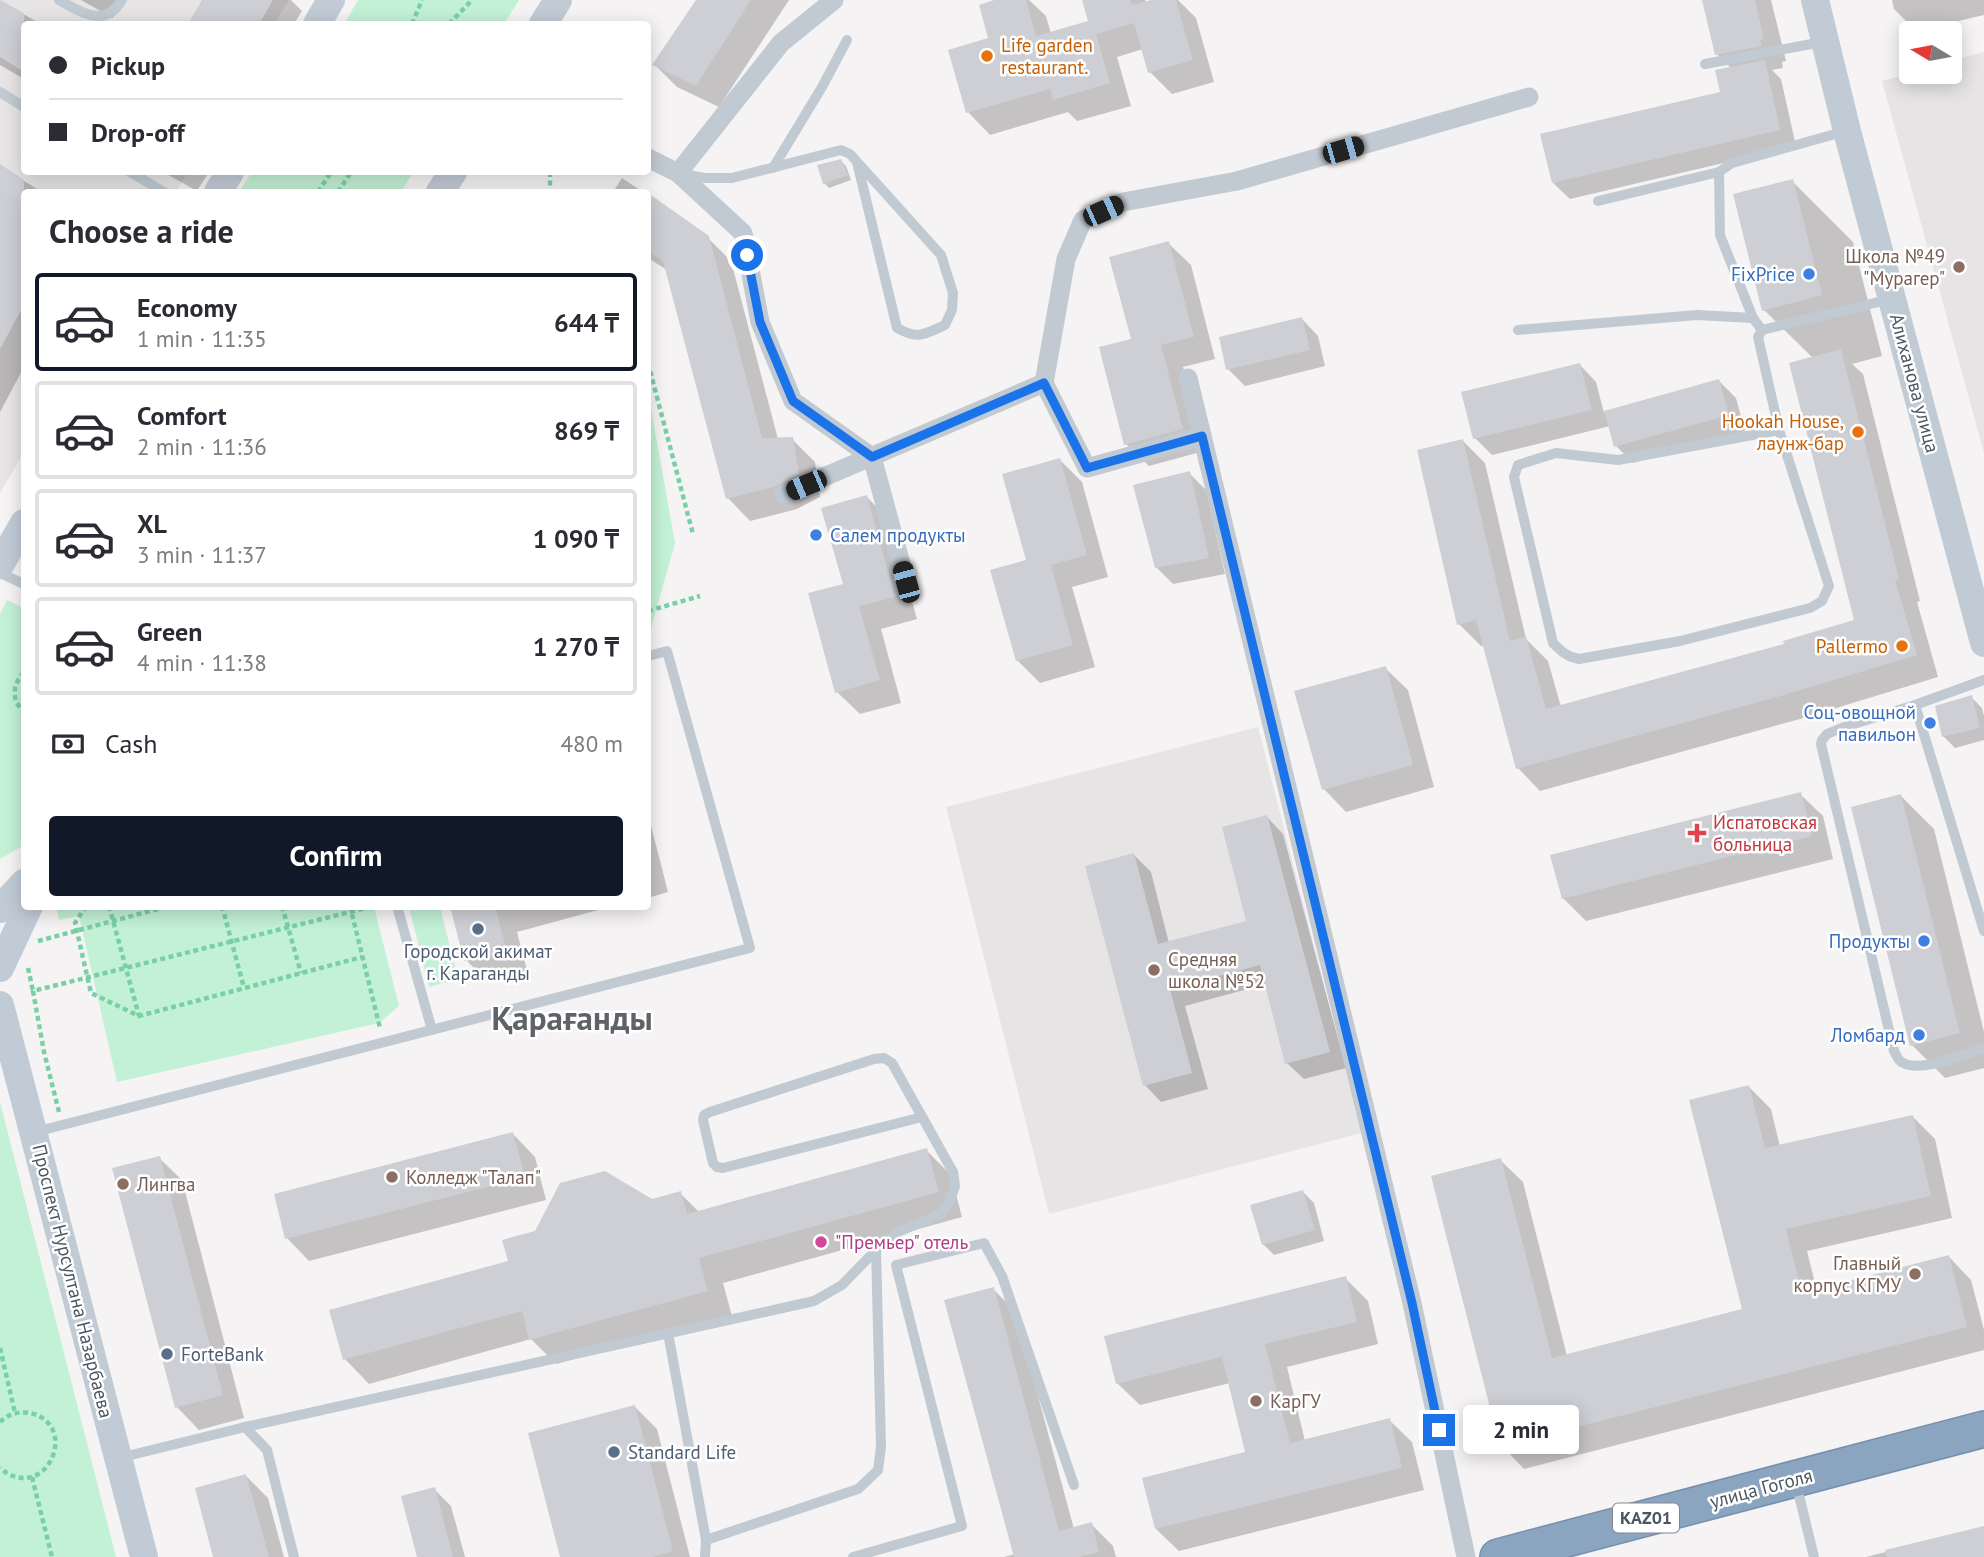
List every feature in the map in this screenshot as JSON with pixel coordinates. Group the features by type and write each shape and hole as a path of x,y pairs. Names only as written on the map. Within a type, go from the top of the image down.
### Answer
{"highway":[{"name":"улица Гоголя","path":"1498,1557 1984,1429"}],"main road":[{"path":"319,21 331,0"},
{"path":"544,21 558,0"},
{"name":"Алиханова улица","path":"1815,0 1847,131 1984,643"},
{"path":"0,565 16,532"},
{"path":"0,909 21,886"},
{"path":"0,968 27,910"},
{"name":"Проспект Нурсултана Назарбаева","path":"0,1005 144,1557"}],"street":[{"path":"677,173 781,43 834,0"},
{"path":"1202,436 1087,468 1044,383 1066,259 1083,220 1123,202 1237,181 1529,97"},
{"path":"651,160 677,173 743,233 760,322 793,401 872,457 906,582"},
{"path":"1188,378 1412,1303 1466,1557"},
{"path":"784,494 1044,383"}],"lane":[{"path":"59,0 86,14 103,16 116,11 122,0"},
{"path":"773,168 847,40"},
{"path":"1705,64 1826,42"},
{"path":"0,92 21,105"},
{"path":"1598,201 1719,172 1732,163 1847,131"},
{"path":"677,173 704,178 732,178 842,150 850,154 941,255 953,293 952,310 945,325 918,337 897,328 857,162"},
{"path":"1719,172 1720,234 1753,318 1762,330"},
{"path":"135,175 159,189"},
{"path":"1779,430 1618,460 1556,453 1518,465 1514,477 1553,643 1570,657 1579,659 1680,640 1810,608 1822,601 1829,586 1779,430 1758,337 1762,330 1893,299"},
{"path":"1518,330 1697,315 1753,318"},
{"path":"0,573 21,583"},
{"path":"35,1133 750,948 667,651 651,655"},
{"path":"1984,680 1836,730 1827,734 1821,744 1894,1051 1901,1062 1913,1066 1939,1063 1984,1048"},
{"path":"1915,705 1984,931"},
{"path":"398,910 432,1030"},
{"path":"119,1458 245,1427 814,1301 842,1285 898,1232 941,1214 955,1186 953,1172 892,1063 884,1058 863,1062 704,1115 713,1163 723,1168 922,1117"},
{"path":"853,1557 962,1526 895,1265 984,1243 1002,1276 1074,1485"},
{"path":"706,1540 858,1489 878,1470 881,1447 876,1250"},
{"path":"668,1333 706,1540 705,1557"},
{"path":"245,1427 267,1450 294,1557"},
{"path":"1795,1480 1814,1557"}],"path":[{"path":"413,21 422,0"},
{"path":"452,21 472,0"},
{"path":"651,374 693,534"},
{"path":"651,610 700,596"},
{"path":"21,675 14,693 21,708"},
{"path":"83,910 75,923 91,993 139,1016 362,957"},
{"path":"110,910 139,1016"},
{"path":"33,943 154,910"},
{"path":"223,910 244,988"},
{"path":"283,910 301,973"},
{"path":"62,1126 33,991 288,928 348,910"},
{"path":"351,910 384,1042"},
{"path":"0,1348 15,1413"},
{"path":"0,1422 15,1413 28,1412 40,1416 55,1436 56,1449 52,1461 44,1471 32,1477 19,1478 0,1468"},
{"path":"32,1477 52,1557"}],"shaded area":[{"path":"0,0 289,0 276,21 21,21 21,175 186,175 178,189 21,189 21,457 0,493"},
{"name":"Школа №49 \"Мурагер\"","path":"1984,52 1984,453 1882,81 1899,76 1899,84 1962,84 1962,58"},
{"name":"Средняя школа №52","path":"1258,727 1362,1133 1049,1214 946,807"}],"green space":[{"path":"358,0 519,0 506,21 346,21"},
{"path":"250,175 411,175 403,189 241,189"},
{"path":"651,409 675,543 651,628"},
{"path":"7,600 21,607 21,847 0,859 0,614"},
{"path":"57,910 375,910 399,1006 379,1023 117,1082 79,916 59,920"},
{"path":"410,910 441,910 458,979 429,987"},
{"path":"0,1102 116,1557 0,1557"}],"building":[{"path":"0,0 24,13 24,21 21,21 21,70 0,57"},
{"path":"202,0 273,0 261,21 190,21"},
{"path":"696,0 751,0 696,86 652,65"},
{"name":"Life garden restaurant.","path":"994,0 1026,0 1036,36 1088,21 1082,0 1130,0 1132,5 1151,0 1176,0 1193,60 1148,73 1134,23 1096,34 1110,83 1053,100 1050,89 966,113 948,50 988,38 979,5"},
{"path":"1702,0 1755,0 1764,39 1760,40 1762,46 1715,55"},
{"path":"1765,60 1780,130 1552,183 1540,134 1720,92 1715,70"},
{"path":"841,159 848,175 823,184 817,165"},
{"path":"0,164 24,180 24,189 21,189 21,310 0,349"},
{"path":"1793,179 1822,295 1762,311 1733,194"},
{"path":"651,195 709,236 762,438 793,437 799,474 774,487 726,499 663,261 651,253"},
{"path":"1169,241 1194,337 1161,345 1183,429 1124,445 1099,347 1131,339 1109,257"},
{"path":"1302,317 1310,350 1226,370 1219,337"},
{"path":"1841,349 1899,579 1895,580 1917,655 1777,697 1516,769 1476,620 1457,625 1417,450 1463,439 1510,641 1526,636 1546,709 1784,644 1783,641 1854,620 1789,363"},
{"path":"1580,363 1592,410 1473,439 1461,392"},
{"path":"1719,379 1729,415 1614,447 1604,411"},
{"path":"1060,458 1087,555 1051,565 1073,645 1016,661 990,570 1026,560 1002,474"},
{"path":"1190,471 1209,558 1155,568 1133,485"},
{"path":"867,495 895,597 859,606 880,680 835,693 808,593 843,584 821,508"},
{"path":"1386,666 1413,765 1322,790 1294,691"},
{"path":"1972,695 1980,728 1942,737 1935,706"},
{"path":"1801,792 1812,836 1562,899 1550,855"},
{"path":"1901,794 1960,1033 1910,1046 1851,807"},
{"path":"1267,815 1330,1052 1285,1064 1260,965 1170,989 1192,1073 1143,1086 1085,866 1134,853 1158,944 1246,921 1222,827"},
{"name":"Городской акимат г. Караганды","path":"451,910 496,910 507,952 464,961"},
{"name":"Главный корпус КГМУ","path":"1749,1085 1765,1148 1913,1115 1931,1196 1786,1229 1802,1293 1949,1255 1967,1327 1500,1447 1431,1176 1501,1158 1552,1358 1742,1309 1689,1100"},
{"path":"513,1132 525,1177 285,1239 274,1194"},
{"path":"927,1148 939,1192 699,1258 708,1291 529,1340 522,1311 343,1360 329,1310 508,1261 502,1240 535,1231 560,1183 605,1171 652,1199 681,1191 687,1214"},
{"path":"160,1156 223,1395 175,1408 112,1168"},
{"path":"1303,1190 1315,1230 1262,1245 1250,1205"},
{"name":"КарГУ","path":"1346,1276 1357,1322 1265,1344 1290,1443 1390,1418 1402,1468 1155,1529 1142,1478 1245,1452 1222,1357 1116,1384 1104,1336"},
{"path":"994,1287 1059,1531 1092,1522 1099,1552 1079,1557 1014,1557 944,1300"},
{"path":"635,1405 673,1551 652,1557 560,1557 528,1433"},
{"path":"246,1474 269,1557 213,1557 195,1488"},
{"path":"435,1487 453,1557 417,1557 401,1496"},
{"path":"1984,1526 1984,1557 1886,1557 1885,1550"}],"place":[{"name":"Life garden restaurant.","path":"987,56"},
{"name":"Школа №49 \"Мурагер\"","path":"1959,267"},
{"name":"FixPrice","path":"1809,274"},
{"name":"Hookah House, лаунж-бар","path":"1858,432"},
{"name":"Салем продукты","path":"816,535"},
{"name":"Pallermo","path":"1902,646"},
{"name":"Соц-овощной павильон","path":"1930,723"},
{"name":"Испатовская больница","path":"1697,833"},
{"name":"Городской акимат г. Караганды","path":"478,929"},
{"name":"Продукты","path":"1924,941"},
{"name":"Средняя школа №52","path":"1154,970"},
{"name":"Ломбард","path":"1919,1035"},
{"name":"Колледж \"Талап\"","path":"392,1177"},
{"name":"Лингва","path":"123,1184"},
{"name":"\"Премьер\" отель","path":"821,1242"},
{"name":"Главный корпус КГМУ","path":"1915,1274"},
{"name":"ForteBank","path":"167,1354"},
{"name":"КарГУ","path":"1256,1401"},
{"name":"Standard Life","path":"614,1452"}],"district":[{"name":"Қарағанды","path":"572,1018"}],"route":[{"path":"747,255 760,322 793,401 872,457 1044,383 1087,468 1202,436 1412,1303 1439,1430"}]}
